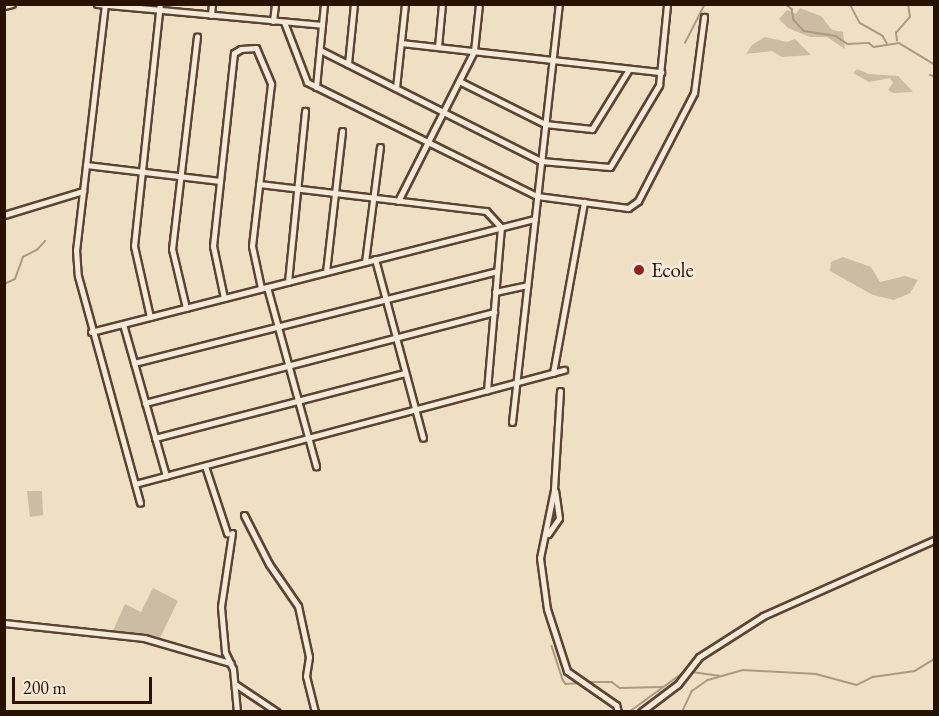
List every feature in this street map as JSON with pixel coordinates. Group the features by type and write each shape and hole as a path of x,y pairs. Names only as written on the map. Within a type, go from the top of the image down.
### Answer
{"street":[{"path":"4,6 12,4"},
{"path":"97,4 160,7 211,15 322,25"},
{"path":"211,15 212,4"},
{"path":"273,21 275,4"},
{"path":"316,87 324,4"},
{"path":"348,64 354,4"},
{"path":"396,88 405,4"},
{"path":"438,47 442,4"},
{"path":"398,201 474,51 478,4"},
{"path":"512,422 559,4"},
{"path":"105,5 83,191 78,276 91,332 140,503"},
{"path":"320,50 541,160 614,165 659,85 667,5"},
{"path":"150,317 134,246 160,7"},
{"path":"284,22 301,76 316,87 537,196 628,208 638,201 694,93 704,17"},
{"path":"186,308 172,249 197,36"},
{"path":"401,43 661,72"},
{"path":"224,298 213,246 234,53 240,49 256,48 271,84 252,246 278,327 316,466"},
{"path":"459,81 545,124 592,129 629,69"},
{"path":"288,282 305,111"},
{"path":"326,272 342,131"},
{"path":"365,262 380,147"},
{"path":"86,165 220,181"},
{"path":"259,184 486,211 501,227 487,390"},
{"path":"4,215 83,191"},
{"path":"554,372 584,202"},
{"path":"91,332 535,219"},
{"path":"375,259 423,438"},
{"path":"134,363 497,271"},
{"path":"495,292 527,285"},
{"path":"145,403 494,312"},
{"path":"123,324 166,476"},
{"path":"135,484 564,370"},
{"path":"155,438 405,373"},
{"path":"560,391 554,490 547,536 540,558 547,609 562,658 574,678 616,705 618,711"},
{"path":"205,465 230,533 221,607 225,652 234,682 237,711"},
{"path":"547,536 559,518 554,490"},
{"path":"244,514 264,555 298,606 309,657 306,676 315,711"},
{"path":"641,711 678,684 699,657 763,615 934,540"},
{"path":"4,623 144,638 230,663"},
{"path":"234,682 241,691 277,711"}],"shaded area":[{"path":"800,8 821,16 832,30 843,32 845,49 827,37 810,37 788,28 779,19 787,10 796,14"},
{"path":"765,37 787,42 795,39 811,55 782,57 772,51 746,54 752,45"},
{"path":"857,69 869,74 898,76 913,92 893,93 888,90 893,83 890,78 869,82 853,73"},
{"path":"843,257 871,267 880,282 905,276 918,280 910,293 894,300 873,295 830,271 831,262"},
{"path":"27,491 42,491 43,515 30,517"},
{"path":"153,588 178,601 158,642 112,633 125,604 141,612"}],"waterway":[{"path":"685,43 705,4"},
{"path":"786,4 792,9 794,20 804,31 836,36 848,44 869,43 874,47 899,43 934,64"},
{"path":"850,4 860,23 883,36 887,43"},
{"path":"897,41 896,33 910,17 908,4"},
{"path":"930,75 934,76"},
{"path":"4,284 15,279 23,257 37,250 45,241"},
{"path":"552,646 566,684 581,683"},
{"path":"682,712 692,691 708,680 743,670 816,674 857,685 873,677 915,671 934,659"},
{"path":"629,712 684,672"},
{"path":"692,672 719,676"},
{"path":"586,682 612,682 620,688 662,687"}],"place":[{"name":"Ecole","path":"639,270"}]}
